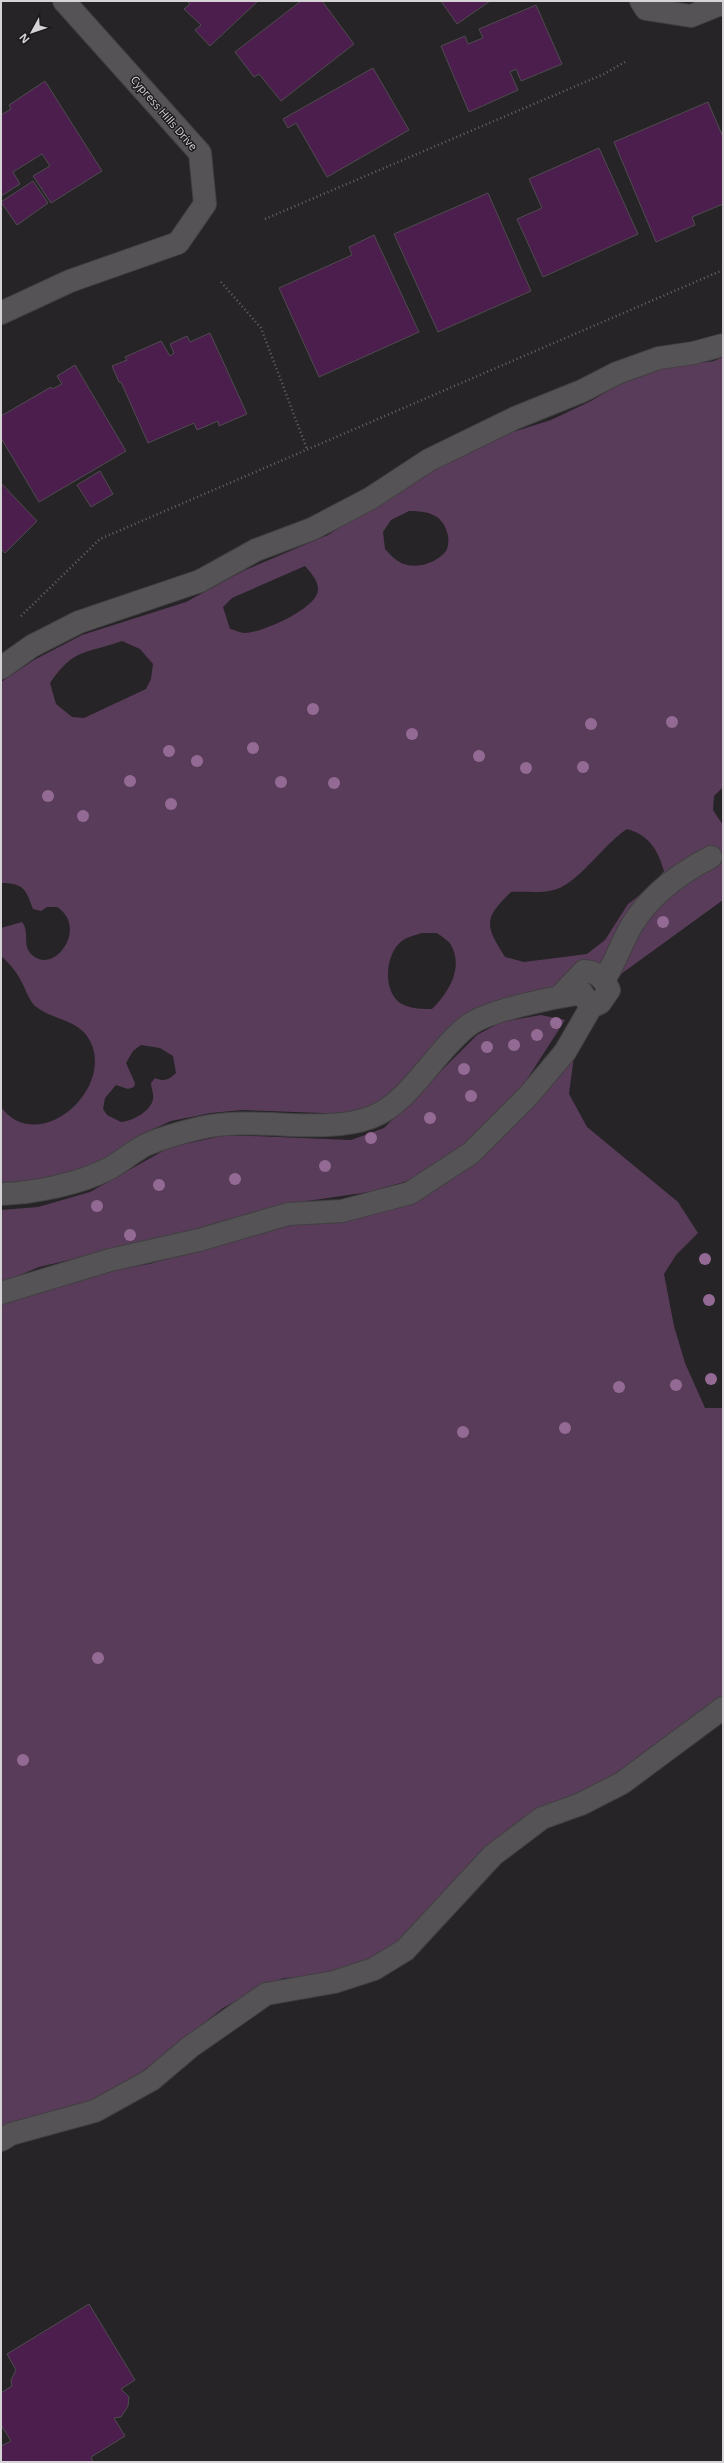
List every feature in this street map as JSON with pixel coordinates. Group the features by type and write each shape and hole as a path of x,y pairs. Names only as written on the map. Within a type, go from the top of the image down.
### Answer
{"street":[{"name":"Cypress Hills Drive","path":"1,313 70,280 178,242 204,204 200,153 64,1"},
{"path":"643,5 691,16 723,3"},
{"path":"1,668 32,646 79,622 200,581 256,550 312,530 371,498 429,460 515,418 582,391 617,373 660,358 693,354 723,345"},
{"path":"604,980 615,963 630,929 646,908 670,881 711,857"},
{"path":"1,1294 110,1260 199,1240 288,1214 342,1211 410,1193 471,1153 529,1095 565,1052 591,1007 600,1003 609,990 604,980 595,972 584,971 559,997"},
{"path":"1,1194 21,1193 67,1183 108,1169 147,1144 200,1128 241,1122 330,1125 372,1118 394,1106 469,1024 501,1012 582,992 591,1007"},
{"path":"1,2140 11,2134 102,2107 151,2080 190,2046 266,1994 334,1982 374,1969 405,1950 493,1855 542,1818 581,1804 622,1783 723,1708"}],"path":[{"path":"265,220 604,74 625,62"},
{"path":"18,620 100,539 723,270"},
{"path":"221,282 261,328 307,449"}],"shaded area":[{"path":"723,357 723,787 714,796 713,810 723,825 723,900 621,974 596,967 557,987 530,995 398,1086 385,1099 370,1109 349,1114 242,1110 211,1113 171,1121 149,1131 102,1160 71,1172 27,1184 1,1185 1,1107 16,1120 33,1125 51,1121 68,1112 82,1098 91,1081 95,1062 91,1043 81,1029 42,1011 35,1006 30,1000 16,973 1,956 1,928 22,922 26,930 28,950 31,954 40,959 49,959 58,955 65,947 69,937 70,926 66,916 57,907 47,907 41,911 33,909 23,888 14,884 1,883 1,682 34,660 82,635 186,602 243,571 328,535 406,482 506,434 551,420 591,401 626,380 650,370 714,361","holes":["409,511 429,513 439,519 446,529 448,536 448,546 446,551 442,556 424,565 410,565 398,561 385,549 383,532 391,520","305,566 317,582 318,586 316,596 300,611 275,624 253,632 243,633 230,629 223,607 232,598","122,641 140,649 153,664 151,679 146,689 84,718 72,717 56,704 50,683 66,664 81,654","627,829 647,839 652,844 659,856 664,871 649,888 628,904 605,940 587,954 524,962 505,957 494,937 490,923 495,909 502,901 511,892 552,891 566,885","422,933 437,933 450,943 455,954 456,963 452,980 444,996 432,1009 421,1009 404,1005 397,1000 392,993 389,984 388,974 392,955 396,947 409,937","141,1045 160,1048 173,1056 176,1073 166,1080 155,1078 151,1083 153,1097 149,1108 141,1115 131,1120 121,1122 107,1115 103,1109 105,1098 116,1085 128,1089 134,1087 135,1083 126,1063 133,1051"]},
{"path":"541,1015 565,1020 517,1095 459,1150 411,1180 369,1192 280,1205 194,1231 39,1267 1,1283 1,1210 38,1207 90,1192 170,1147 227,1135 351,1140 384,1128 477,1035 501,1022"},
{"path":"574,1056 569,1094 587,1127 678,1202 698,1233 676,1255 664,1274 674,1326 685,1363 705,1408 723,1408 723,1698 643,1759 578,1795 376,1959 323,1976 284,1978 267,1984 223,2008 137,2076 106,2095 72,2109 37,2116 1,2129 1,1304 16,1297 106,1271 149,1264 284,1226 376,1213 409,1205 436,1190 519,1121"}],"building":[{"path":"187,1 258,1 210,46 195,30 201,25 184,9 190,4"},
{"path":"301,1 322,1 354,44 281,101 259,74 254,77 235,52"},
{"path":"441,1 490,1 457,24"},
{"path":"536,5 562,64 521,81 516,69 510,72 518,90 469,112 441,46 465,36 468,44 483,38 479,29"},
{"path":"373,68 409,130 327,177 296,123 288,128 283,119"},
{"path":"45,81 102,171 51,203 33,176 50,166 42,154 13,172 20,184 1,196 1,115 11,109 9,105"},
{"path":"708,102 723,137 723,204 692,217 695,225 656,242 614,142"},
{"path":"599,148 638,234 543,277 517,219 542,208 529,179"},
{"path":"33,181 48,203 17,225 1,202"},
{"path":"488,193 531,291 438,332 394,234"},
{"path":"374,235 419,332 319,377 279,288 352,255 349,247"},
{"path":"210,333 247,414 219,426 218,421 197,430 194,423 148,443 121,382 119,382 112,366 127,360 125,357 161,341 170,356 174,353 170,344 187,336 190,342"},
{"path":"75,365 126,451 39,502 1,438 1,416 51,387 52,389 62,384 57,376"},
{"path":"100,471 113,494 91,507 77,485"},
{"path":"1,483 37,521 5,553 1,549"},
{"path":"89,2304 135,2380 121,2389 129,2397 128,2406 121,2417 114,2418 125,2436 91,2457 93,2462 1,2462 1,2446 11,2441 1,2425 1,2393 12,2386 11,2380 16,2370 7,2354"}]}
